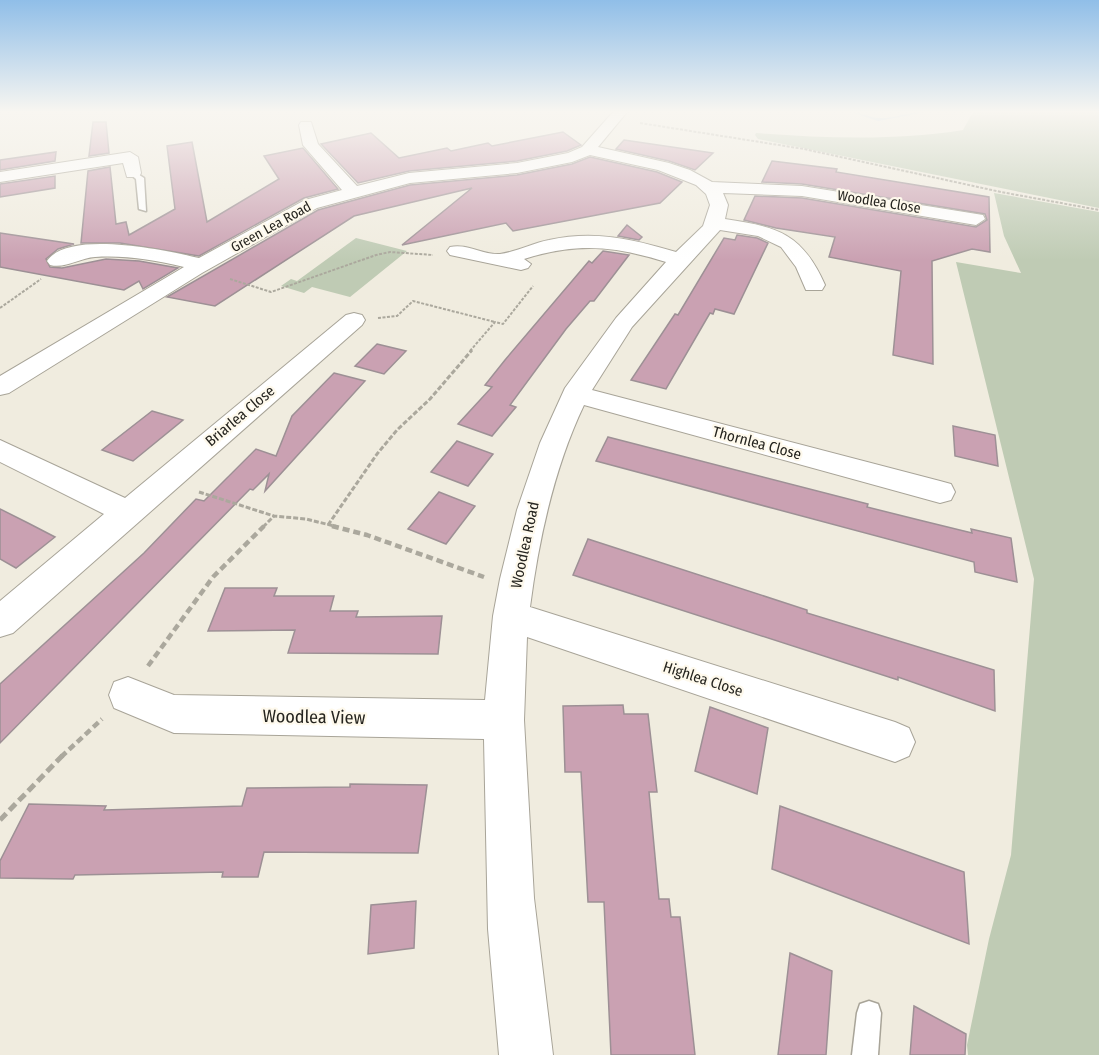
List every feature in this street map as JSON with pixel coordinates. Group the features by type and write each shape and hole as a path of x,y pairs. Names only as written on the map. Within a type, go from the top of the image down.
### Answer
{"street":[{"path":"0,177 102,161"},
{"path":"131,161 134,173"},
{"path":"325,161 352,191"},
{"name":"Green Lea Road","path":"0,387 199,267 311,204 352,191 409,178 556,161"},
{"path":"638,161 682,171 710,187 719,202 714,223 758,231 787,242 800,251 814,285"},
{"name":"Woodlea Close","path":"710,187 802,190 976,219"},
{"name":"Woodlea Road","path":"525,1055 513,943 504,720 514,602 528,514 574,394 636,306 701,241 714,223"},
{"path":"501,260 537,246 567,243 626,244 680,260"},
{"path":"457,251 524,264"},
{"path":"65,253 135,252 199,267"},
{"name":"Briarlea Close","path":"0,622 354,320"},
{"name":"Thornlea Close","path":"574,394 940,492"},
{"path":"0,450 127,512"},
{"name":"Highlea Close","path":"514,602 895,742"},
{"name":"Woodlea View","path":"128,695 174,714 504,720"}],"lane":[{"path":"134,173 140,178 143,209"},
{"path":"866,1055 869,1013"}],"path":[{"path":"859,161 990,190 1099,210"},
{"path":"397,316 413,301 503,324 567,243"},
{"path":"199,267 271,292 376,255 390,252 442,255 457,251"},
{"path":"0,308 56,268 65,253"},
{"path":"328,525 377,454 397,430 430,399 495,322"},
{"path":"164,481 274,516 328,525 367,535 514,602"}],"green space":[{"path":"868,161 1099,161 1099,208"},
{"path":"994,193 1099,212 1099,1055 968,1055 967,1045 989,939 1011,855 1034,579 956,262 1021,273 1004,236"},
{"path":"356,238 407,251 350,297 312,287 304,293 281,286 291,279 297,281"}],"building":[{"path":"0,161 54,161 0,170"},
{"path":"169,161 196,161 207,222 279,179 267,161 314,161 338,189 304,198 199,256 120,243 81,243 88,171 110,167 116,224 126,222 129,235 175,209"},
{"path":"337,161 514,161 409,171 358,183"},
{"path":"579,161 609,161 657,172 682,182 660,203 513,231 506,223 402,245 472,188 354,216 215,306 167,297 318,210 410,185 517,175"},
{"path":"670,161 704,161 695,170"},
{"path":"774,161 837,169 836,172 989,197 990,252 972,249 932,261 933,364 893,355 901,271 829,257 835,237 776,228 744,220 755,196 802,198 976,227 987,220 985,214 802,184 762,182"},
{"path":"55,176 55,188 0,197 0,184"},
{"path":"627,225 642,237 639,240 618,236"},
{"path":"0,233 74,244 58,249 46,259 50,267 62,268 106,259 139,261 178,268 143,289 139,281 124,290 0,267"},
{"path":"737,235 757,238 768,243 734,314 715,309 713,314 710,313 666,389 631,380 675,314 678,315 724,238 735,240"},
{"path":"603,251 629,255 594,301 590,301 566,329 510,405 516,407 492,436 458,424 492,387 485,385 505,360 589,261 592,263"},
{"path":"377,344 406,351 384,374 355,366"},
{"path":"334,373 365,381 265,491 269,474 253,490 250,489 0,743 0,684 144,553 196,499 204,501 256,449 276,456 292,416"},
{"path":"152,411 183,420 133,461 102,450"},
{"path":"953,426 995,435 998,466 955,456"},
{"path":"608,437 868,504 867,507 972,533 971,529 1011,538 1017,582 975,572 974,562 596,461"},
{"path":"457,441 493,454 468,486 431,472"},
{"path":"439,492 475,506 446,544 408,529"},
{"path":"0,509 55,537 16,568 0,559"},
{"path":"588,539 807,610 807,613 994,670 995,711 898,677 898,680 573,575"},
{"path":"225,588 277,588 274,596 334,596 330,611 358,611 356,617 442,616 438,654 288,653 295,630 208,631"},
{"path":"623,705 624,714 648,714 657,792 649,792 659,899 669,899 671,917 680,917 695,1055 611,1055 604,902 588,902 581,772 565,772 563,706"},
{"path":"710,707 768,728 757,794 695,771"},
{"path":"350,784 427,785 418,853 264,852 258,877 222,877 223,872 75,875 73,879 0,878 0,861 29,804 106,806 104,810 242,806 247,788 350,787"},
{"path":"780,806 964,872 969,944 772,869"},
{"path":"416,901 414,948 368,954 371,905"},
{"path":"790,953 832,971 826,1055 778,1055"},
{"path":"914,1006 966,1034 965,1055 910,1055"}]}
